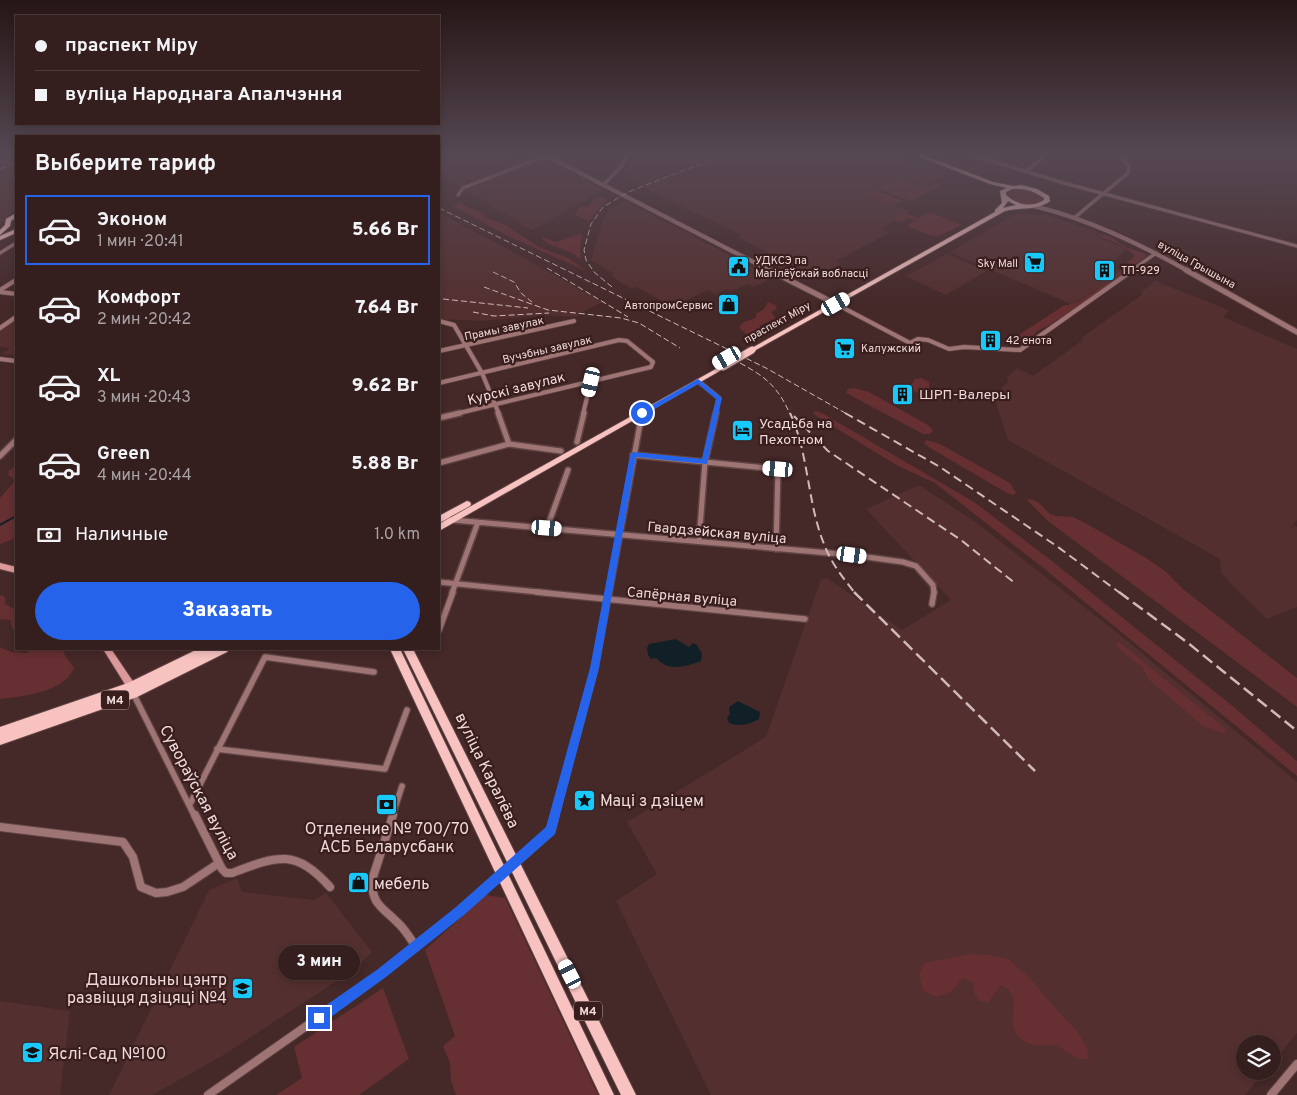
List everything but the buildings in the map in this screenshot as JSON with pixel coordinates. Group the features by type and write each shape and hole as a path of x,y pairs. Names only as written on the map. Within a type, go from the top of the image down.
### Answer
{"main road":[{"name":"праспект Міру","path":"834,303 1003,206"},
{"name":"праспект Міру","path":"440,520 577,442 1002,210 1025,206"},
{"path":"0,233 8,225 8,220 15,216"},
{"path":"8,225 15,228"},
{"path":"0,238 15,230"},
{"name":"праспект Міру","path":"440,527 698,381 720,365"},
{"path":"0,566 15,570"},
{"name":"Сувораўская вуліца","path":"109,650 132,690"},
{"name":"М4","path":"0,732 132,690 206,650"},
{"name":"М4","path":"0,740 132,690 222,650"},
{"name":"М4","path":"395,650 607,1095"},
{"name":"вуліца Каралёва","path":"408,650 629,1095"}],"street":[{"path":"644,206 910,343 918,339 928,340 949,350 964,347 1020,350 1156,253"},
{"name":"вуліца Грышына","path":"1033,206 1056,211 1156,253 1297,332"},
{"path":"1052,206 1056,211"},
{"path":"1074,218 1089,206"},
{"path":"1150,206 1297,246"},
{"path":"0,253 15,244"},
{"path":"0,291 15,281"},
{"path":"0,291 15,294"},
{"path":"0,328 15,318"},
{"path":"440,321 454,325 467,345 496,405 509,444"},
{"name":"Прамы завулак","path":"440,351 574,321"},
{"name":"Вучэбны завулак","path":"440,383 618,340 627,341 653,362"},
{"path":"0,358 15,360"},
{"name":"Курскі завулак","path":"440,418 651,367 653,362"},
{"path":"698,381 719,398 705,462 699,541"},
{"path":"577,442 591,382"},
{"path":"208,1095 296,1035 416,947 547,835 554,825 595,668 606,600 640,424"},
{"path":"0,456 15,441"},
{"path":"440,463 509,444 561,451"},
{"path":"633,455 778,469 776,548"},
{"path":"547,528 568,470"},
{"name":"Гвардзейская вуліца","path":"440,520 699,541 852,555 903,562 916,566 933,586 932,604"},
{"path":"440,627 478,522"},
{"name":"Сапёрная вуліца","path":"440,582 805,619"},
{"path":"190,804 266,657 374,672"},
{"name":"Сувораўская вуліца","path":"132,690 219,863 226,873 232,873 272,860 291,859 303,862 330,887"},
{"path":"217,750 385,769 407,710"},
{"path":"402,786 372,880 371,892 382,910 402,927 416,947"},
{"path":"0,827 123,842 129,846 141,887 156,893 183,887 219,863"},
{"path":"1270,1095 1297,1064"}],"shaded area":[{"path":"0,206 15,206 15,208 0,224"},
{"path":"453,206 465,206 477,210 487,218 504,224 539,247 570,259 586,271 508,236"},
{"path":"491,206 575,206 532,230"},
{"path":"601,206 589,221 575,215 578,208"},
{"path":"616,206 636,206 771,278 754,287 749,284 731,291 727,289 715,294 708,290 672,307 637,287 632,289 611,276 614,274 591,260 603,220 610,209"},
{"path":"681,206 896,206 910,212 880,229 889,233 836,261 841,264 824,272 814,269 808,272 787,262 790,260 781,256 777,257 739,238 741,235"},
{"path":"930,212 961,225 934,236 907,226 915,220 908,218 900,222 893,220 905,213 918,218"},
{"path":"440,214 603,302 582,312 577,317 544,315 483,321 440,319"},
{"path":"1016,214 1047,215 1097,232 1096,235 1100,238 1126,250 1107,265 1122,273 1073,305 950,252"},
{"path":"580,234 582,237 581,258 549,244 541,237 556,242"},
{"path":"1098,234 1111,238 1147,256 1134,265 1129,265 1127,263 1135,256 1131,252 1114,242 1100,237"},
{"path":"947,254 986,271 946,295 906,276"},
{"path":"1120,271 1123,271 1123,274 1082,304 1037,331 1033,336 1025,338 1023,346 1015,343 1017,336 1063,306 1077,303 1110,281"},
{"path":"1155,281 1229,310 1223,317 1297,349 1297,520 1291,528 1297,527 1297,607 1267,619 1221,572 1220,559 1008,440 994,397 1008,381 1007,377 1017,368 1033,376 1083,340 1081,338 1143,294 1141,292"},
{"path":"768,302 777,306 771,312 776,318 759,327 757,334 749,335 745,333 739,327 744,322 756,318 756,314 764,309"},
{"path":"15,320 15,355 2,354 10,348 0,347 0,329"},
{"path":"921,378 929,382 929,394 921,395 909,388 915,379"},
{"path":"854,388 869,392 928,425 933,430 931,434 923,434 846,393 848,389"},
{"path":"815,411 822,413 974,502 1052,561 1235,708 1297,761 1297,776 1042,567 935,483 898,466 821,419 813,413"},
{"path":"926,440 938,443 1010,483 1016,493 1013,495 1007,493 930,448 924,443"},
{"path":"15,467 15,538 0,544 0,498 14,482 13,478 8,475 9,471"},
{"path":"919,485 974,521 1120,635 1297,782 1297,1033 1281,1052 1281,1035 1236,1035 1236,1080 1258,1080 1245,1095 711,1095 616,901 657,874 627,822 766,737 821,579 827,578 902,630 951,600 866,509"},
{"path":"1027,500 1038,502 1050,514 1073,517 1087,524 1165,571 1183,589 1297,678 1297,707 1048,521"},
{"path":"2,595 5,598 5,604 15,609 15,631 13,630 10,620 0,619 0,596"},
{"path":"676,639 689,647 693,643 697,645 702,654 701,661 671,667 656,658 651,659 648,655 647,648 649,644"},
{"path":"1119,642 1221,725 1226,730 1225,734 1203,726 1148,679 1143,668 1117,647"},
{"path":"0,647 11,652 26,653 31,650 63,650 65,656 74,668 69,676 52,688 42,692 0,699"},
{"path":"738,701 760,712 759,719 744,724 736,725 729,723 727,718 730,714 729,707"},
{"name":"Дашкольны цэнтр развіцця дзіцяці №4","path":"237,878 242,892 314,900 326,893 372,952 355,969 222,1056 152,1095 109,1095 209,890"},
{"path":"486,895 505,898 598,1095 456,1095 451,1081 450,1063 443,1046 455,1036 425,950"},
{"path":"971,954 990,955 1008,959 1030,978 1077,1031 1087,1048 1089,1059 1078,1059 1056,1045 1032,1044 1020,1038 1013,1025 1013,997 1009,990 1001,985 988,1003 978,1000 973,990 975,983 963,978 951,992 936,997 923,991 919,974 924,963"},
{"path":"383,988 409,1059 359,1095 276,1095 302,1078 294,1047"},
{"name":"Яслі-Сад №100","path":"0,1001 70,1011 60,1095 0,1095"}],"waterway":[{"path":"0,525 15,517"}],"railway":[{"path":"604,206 591,224 584,250 586,260 594,272 612,287"},
{"path":"440,208 766,368 847,414"},
{"path":"547,268 628,317"},
{"path":"493,272 514,282 521,293 532,302"},
{"path":"484,287 548,310 621,318 639,323 680,348"},
{"path":"443,299 528,308"},
{"path":"473,312 494,316 549,313"},
{"path":"740,363 764,378 776,390 790,414"},
{"path":"790,413 805,461 818,528 834,564 855,593"},
{"path":"845,413 940,467 1058,547 1120,593"},
{"path":"794,416 828,451 961,540 1016,584"},
{"path":"1119,592 1188,643 1297,731"},
{"path":"855,593 1035,771"}],"place":[{"name":"Sky Mall","path":"1034,263"},
{"name":"УДКСЭ па Магілёўскай вобласці","path":"739,266"},
{"name":"ТП-929","path":"1105,270"},
{"name":"АвтопромСервис","path":"729,305"},
{"name":"42 енота","path":"990,340"},
{"name":"Калужский","path":"845,348"},
{"name":"ШРП-Валеры","path":"903,394"},
{"name":"Усадьба на Пехотном","path":"743,431"},
{"name":"Маці з дзіцем","path":"584,800"},
{"name":"Отделение № 700/70 АСБ Беларусбанк","path":"387,804"},
{"name":"мебель","path":"358,883"},
{"name":"Дашкольны цэнтр развіцця дзіцяці №4","path":"243,988"},
{"name":"Яслі-Сад №100","path":"32,1053"}],"route":[{"path":"319,1018 416,947 551,831 595,668 633,455 705,462 719,398 698,381 642,413"}]}
